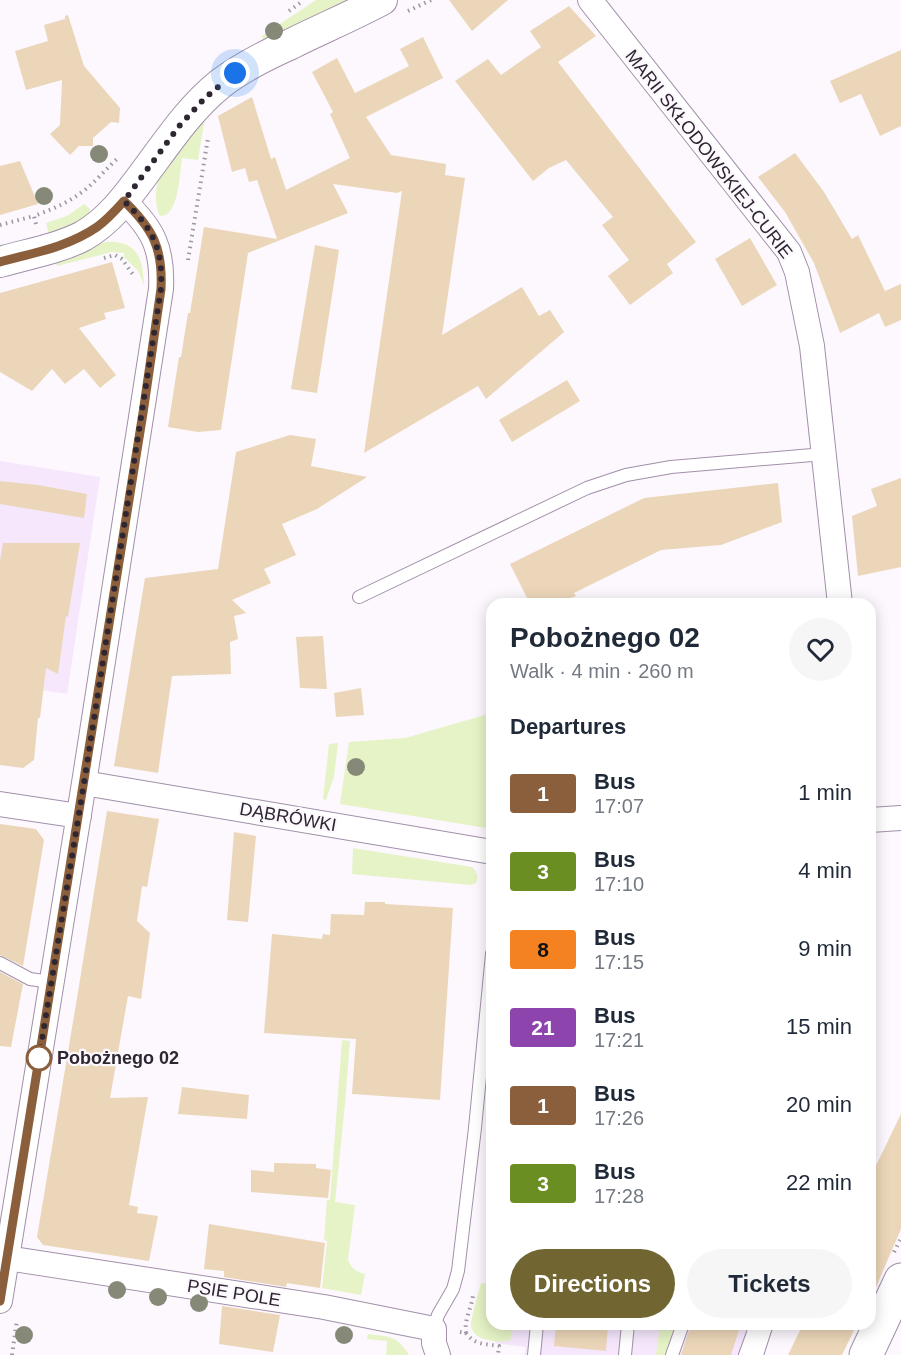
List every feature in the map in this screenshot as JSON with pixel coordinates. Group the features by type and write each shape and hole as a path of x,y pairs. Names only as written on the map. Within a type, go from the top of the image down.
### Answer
{"main road":[{"path":"866,1355 901,1280"}],"street":[{"path":"0,262 64,244 82,236 110,217 180,125 219,85 256,61 382,0"},
{"name":"MARII SKŁODOWSKIEJ-CURIE","path":"590,0 789,252 797,272 812,346 839,598"},
{"path":"0,1301 79,816 161,289 162,264 155,242 143,222 124,201"},
{"name":"DĄBRÓWKI","path":"84,783 486,851"},
{"path":"0,804 79,816"},
{"path":"876,820 901,818"},
{"name":"PSIE POLE","path":"7,1258 324,1307 434,1329"},
{"path":"434,1329 434,1343 438,1355"}],"lane":[{"path":"359,597 587,488 626,475 671,467 824,454"},
{"path":"0,963 30,979 51,982"},
{"path":"434,1329 438,1315 453,1289 458,1271 486,1015"},
{"path":"534,1355 536,1330"},
{"path":"625,1355 627,1330"},
{"path":"672,1355 681,1330"},
{"path":"745,1355 753,1330"},
{"path":"757,1355 765,1330"}],"path":[{"path":"300,3 306,0"},
{"path":"0,225 34,216"},
{"path":"474,1293 471,1310 465,1323 466,1333 470,1339 477,1342 499,1346 498,1355"},
{"path":"434,1329 466,1333"}],"shaded area":[{"path":"0,461 100,477 67,694 0,684"},
{"path":"496,1330 772,1330 764,1355 524,1355 526,1347 495,1343"}],"green space":[{"path":"316,0 350,0 263,42 262,36"},
{"path":"205,118 198,160 182,158 175,201 166,215 160,216 156,197 159,178"},
{"path":"84,204 90,209 89,216 79,223 49,235 46,223 67,216"},
{"path":"105,242 124,244 136,253 142,267 144,285 138,271 124,257 124,253 112,252 57,266 55,261"},
{"path":"486,715 486,828 340,804 349,742 405,738"},
{"path":"338,743 334,777 326,800 323,799 329,744"},
{"path":"353,848 472,867 477,874 477,881 471,885 352,874"},
{"path":"342,1040 350,1041 335,1202 355,1205 348,1260 354,1269 365,1274 361,1295 322,1288 327,1241 324,1240 327,1200 330,1200"},
{"path":"481,1283 486,1283 486,1330 513,1330 510,1341 487,1340 473,1331 471,1323"},
{"path":"659,1330 675,1330 666,1355 656,1355"},
{"path":"368,1334 396,1340 409,1355 386,1355 387,1341 367,1339"}],"building":[{"path":"449,0 508,0 472,31"},
{"path":"569,6 596,36 558,62 696,242 667,264 673,273 630,305 608,276 629,260 602,225 613,217 566,160 549,168 533,181 455,81 488,59 501,75 541,47 530,31"},
{"path":"68,15 84,66 120,108 119,123 111,122 93,138 93,146 79,146 70,155 50,134 60,125 62,80 26,90 15,51 48,41 44,25 65,19"},
{"path":"423,37 443,78 366,117 391,155 446,164 445,175 465,178 442,335 522,287 539,316 550,310 564,332 486,399 478,386 364,453 402,191 397,193 333,184 348,213 248,253 221,430 198,432 168,427 204,227 277,239 257,180 249,182 245,168 232,172 218,116 252,97 271,159 275,157 286,190 350,158 330,114 333,112 312,72 337,58 355,93 409,66 400,49"},
{"path":"901,50 901,126 880,136 861,94 840,103 830,81"},
{"path":"795,153 824,192 852,239 858,235 885,291 901,284 901,320 885,327 879,313 840,333 814,263 785,212 758,177"},
{"path":"20,161 38,204 0,215 0,166"},
{"path":"750,238 777,285 742,306 715,259"},
{"path":"315,245 339,250 317,393 291,389"},
{"path":"112,262 125,308 104,313 106,319 79,328 116,375 100,388 84,369 65,384 52,369 32,391 0,372 0,293"},
{"path":"567,380 580,401 512,442 499,420"},
{"path":"290,435 316,439 311,466 367,477 317,509 282,524 296,555 264,569 271,583 232,600 246,613 234,616 238,639 230,642 231,674 172,676 158,773 114,766 145,578 218,569 236,452"},
{"path":"901,478 901,567 858,576 852,516 877,506 871,489"},
{"path":"0,481 87,494 84,518 0,504"},
{"path":"778,483 782,522 721,545 661,550 574,593 576,596 570,598 527,598 510,564 644,498"},
{"path":"3,543 80,543 58,674 46,668 34,760 23,768 0,765 0,561"},
{"path":"323,636 327,689 300,688 296,637"},
{"path":"361,688 364,715 336,717 334,693"},
{"path":"107,811 159,819 147,887 142,886 137,921 150,933 141,999 128,996 110,1098 148,1097 129,1205 138,1207 137,1213 158,1216 149,1261 43,1245 37,1237"},
{"path":"0,824 36,829 44,840 23,966 0,955"},
{"path":"234,832 256,836 248,922 227,920"},
{"path":"365,902 453,908 440,1100 352,1094 356,1039 264,1033 272,934 322,939 323,934 330,935 331,914 364,915"},
{"path":"0,972 23,984 11,1047 0,1046"},
{"path":"182,1087 249,1095 247,1119 178,1114"},
{"path":"901,1114 901,1229 876,1287 876,1166"},
{"path":"274,1163 316,1164 316,1168 331,1170 328,1198 251,1192 251,1170 274,1172"},
{"path":"209,1224 325,1243 320,1288 287,1283 286,1287 224,1277 224,1271 204,1269"},
{"path":"222,1306 280,1315 273,1352 219,1344"},
{"path":"555,1330 608,1330 606,1351 554,1346"},
{"path":"689,1330 739,1330 731,1355 681,1355"},
{"path":"800,1330 854,1330 842,1355 788,1355"}],"bus line":[{"name":"1","path":"0,262 64,244 82,236 110,217 124,201 151,233 162,264 161,289 143,413 0,1301"}],"place":[{"name":"Pobożnego 02","path":"39,1058"}],"route":[{"path":"39,1058 161,289 162,264 155,242 143,222 124,201 180,125 206,97 235,73"}]}
